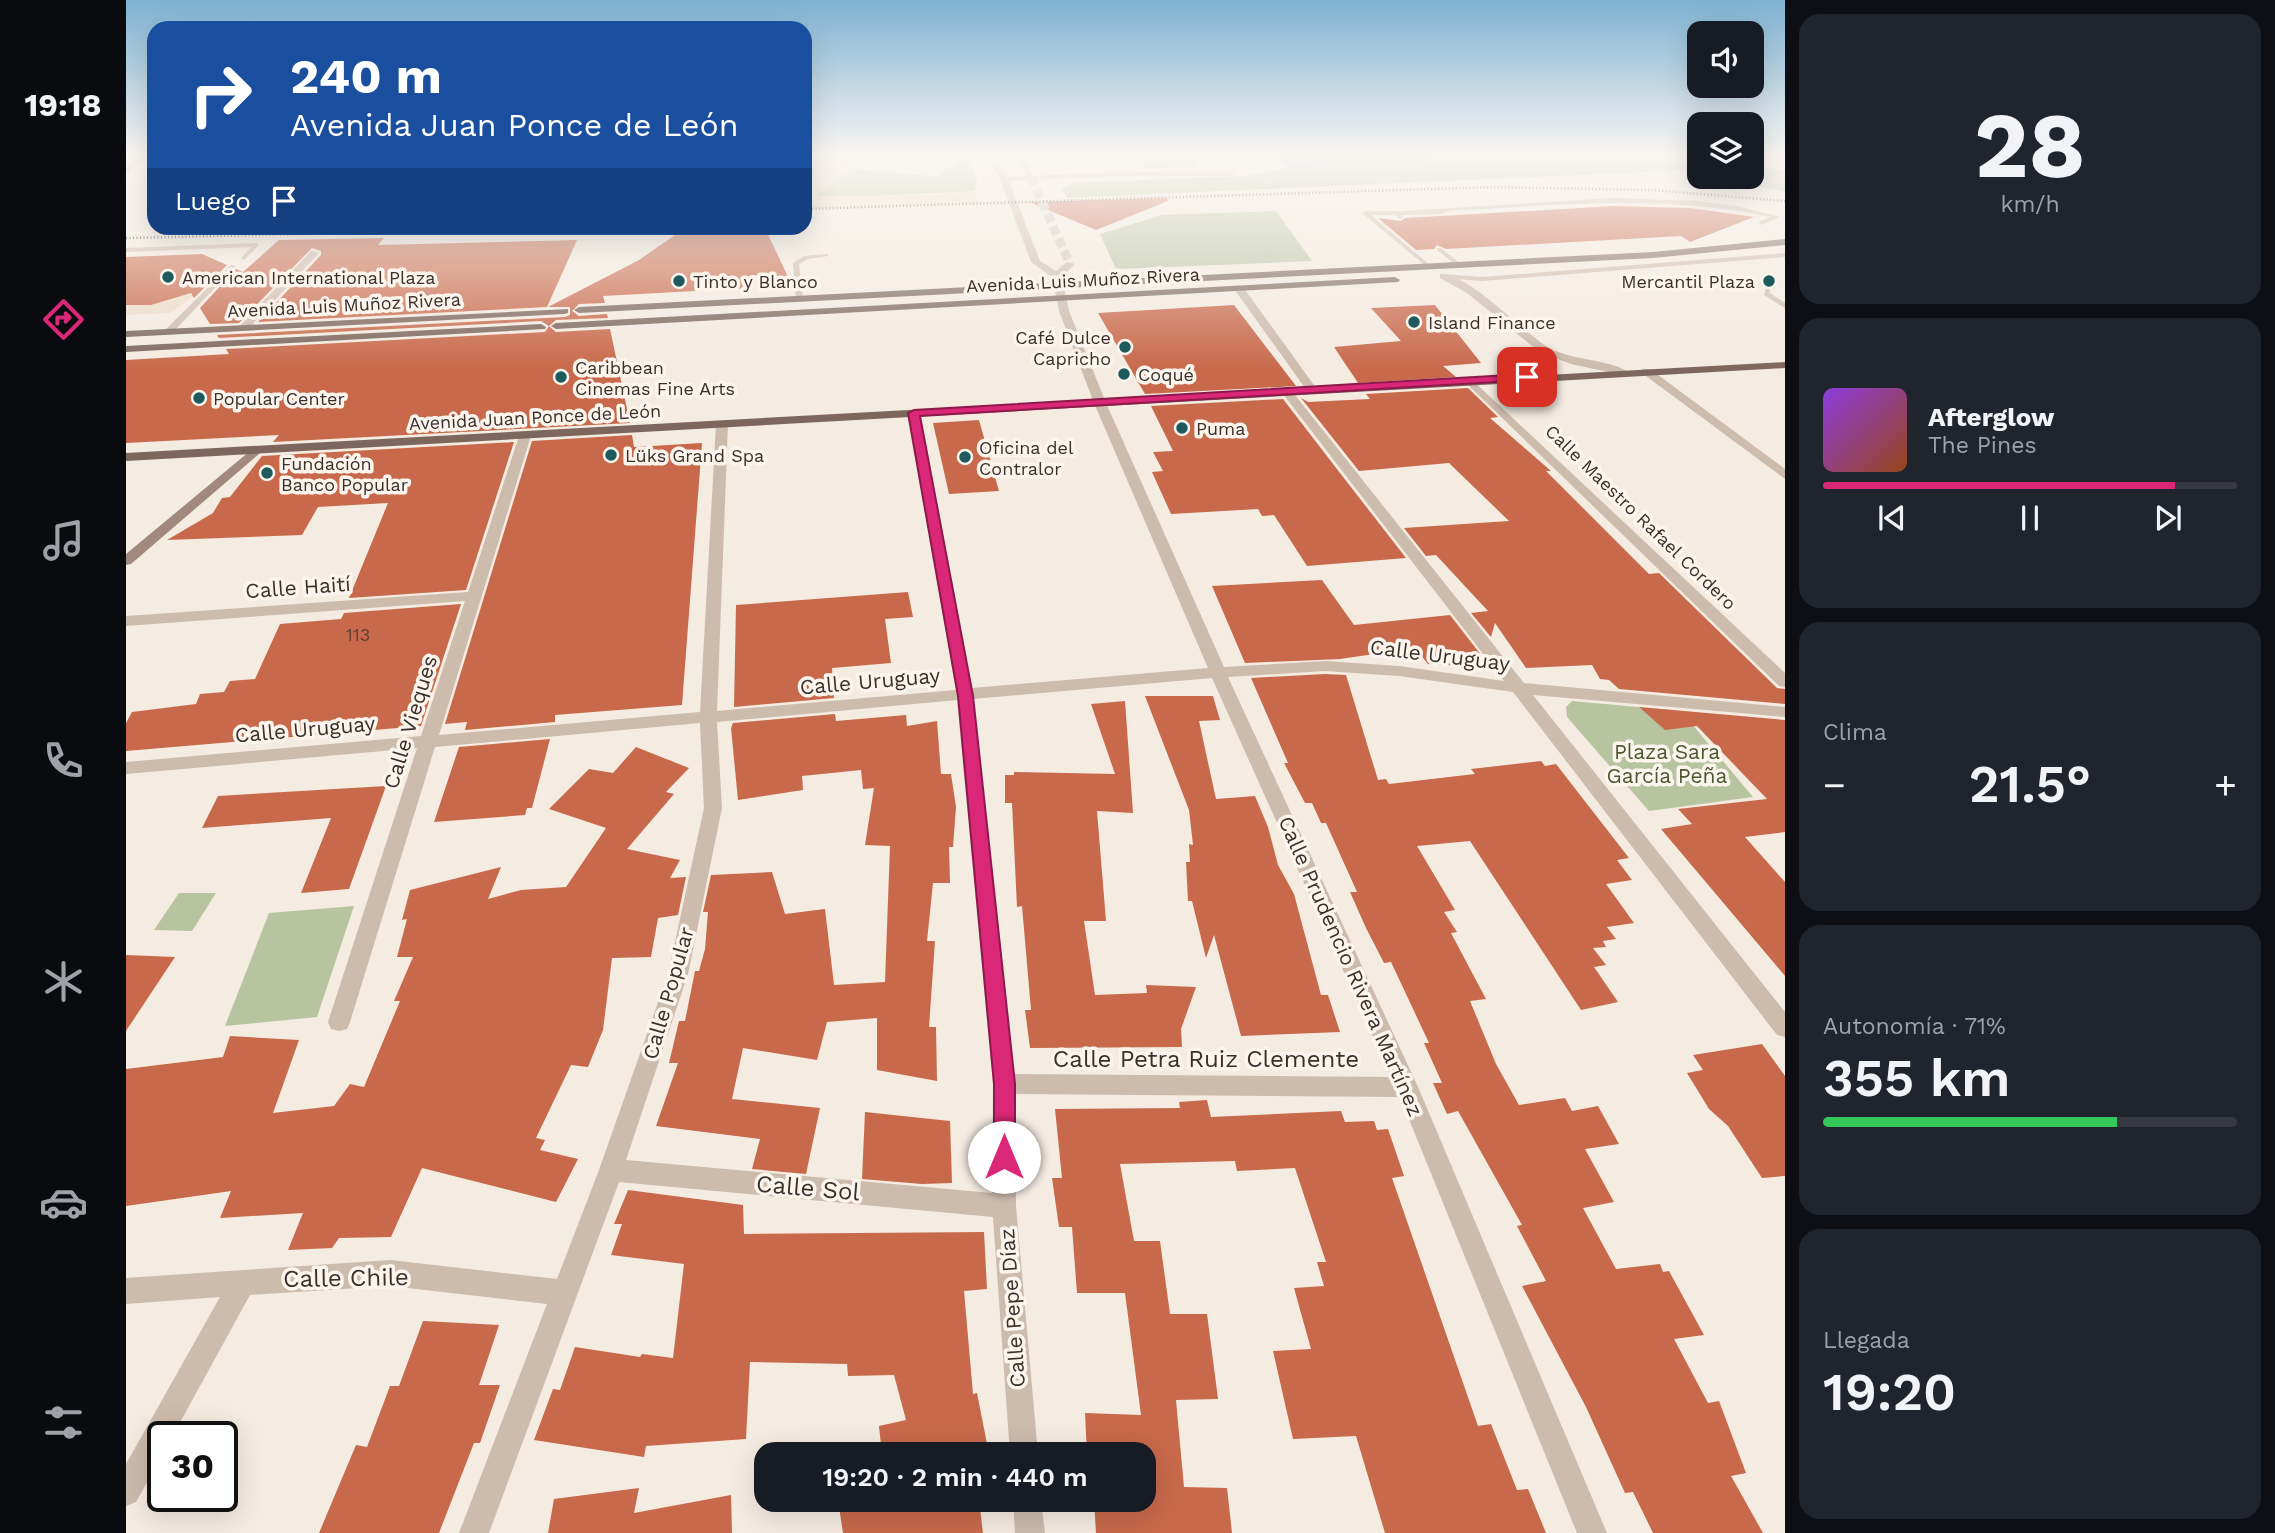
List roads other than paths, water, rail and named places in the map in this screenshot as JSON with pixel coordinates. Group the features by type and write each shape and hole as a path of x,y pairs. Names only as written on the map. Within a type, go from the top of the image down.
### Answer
{"main road":[{"name":"Avenida Luis Muñoz Rivera","path":"556,326 1443,276 1785,242"},
{"name":"Avenida Luis Muñoz Rivera","path":"579,310 799,299 1057,281 1602,260"},
{"name":"Avenida Luis Muñoz Rivera","path":"126,334 564,311"},
{"name":"Avenida Luis Muñoz Rivera","path":"126,349 541,327"},
{"name":"Avenida Juan Ponce de León","path":"126,457 1527,377 1785,365"}],"street":[{"path":"1022,227 1036,262 1057,281 1070,264"},
{"path":"243,328 262,304 286,284 314,253"},
{"path":"1443,276 1471,291 1543,349 1575,362 1622,372"},
{"name":"Calle Prudencio Rivera Martínez","path":"1057,281 1060,299 1100,403 1217,672 1407,1087 1592,1533"},
{"path":"1239,289 1312,390"},
{"path":"1527,377 1540,363 1543,349"},
{"path":"1646,371 1785,475"},
{"name":"Calle Maestro Rafael Cordero","path":"1470,381 1785,682"},
{"path":"1287,392 1785,1028"},
{"name":"Calle Pepe Díaz","path":"914,413 965,696 1004,1084 1004,1206 1023,1442"},
{"name":"Calle Popular","path":"474,1533 611,1170 681,961 713,808 708,716 722,424"},
{"name":"Calle Vieques","path":"339,1022 525,436"},
{"path":"126,561 256,450"},
{"name":"Calle Haití","path":"126,621 473,596"},
{"name":"Calle Uruguay","path":"126,768 1217,672 1325,666 1399,671 1520,688 1785,712"},
{"name":"Calle Petra Ruiz Clemente","path":"1004,1084 1407,1087"},
{"name":"Calle Sol","path":"611,1170 1004,1206"},
{"name":"Calle Chile","path":"126,1291 390,1273 565,1293"},
{"path":"126,1492 244,1281"},
{"path":"1028,1512 1030,1533"}],"lane":[{"path":"1381,227 1427,266"},
{"path":"126,250 256,245 244,258"},
{"path":"1439,249 1459,265"},
{"path":"799,299 796,263 806,257 826,255"},
{"path":"1443,276 1482,279 1785,255"},
{"path":"168,332 233,266"},
{"path":"1768,289 1766,295 1785,306"}],"tunnel":[{"path":"1053,227 1070,264"}],"railway":[{"path":"126,238 254,235"}],"place":[{"name":"American International Plaza","path":"168,277"},
{"name":"Tinto y Blanco","path":"679,281"},
{"name":"Mercantil Plaza","path":"1769,281"},
{"name":"Island Finance","path":"1414,322"},
{"name":"Café Dulce Capricho","path":"1125,347"},
{"name":"Coqué","path":"1124,374"},
{"name":"Caribbean Cinemas Fine Arts","path":"561,377"},
{"name":"Popular Center","path":"199,398"},
{"name":"Puma","path":"1182,428"},
{"name":"Lüks Grand Spa","path":"611,455"},
{"name":"Oficina del Contralor","path":"965,457"},
{"name":"Fundación Banco Popular","path":"267,473"}],"park label":[{"name":"Plaza Sara García Peña","path":"1667,763"}]}
